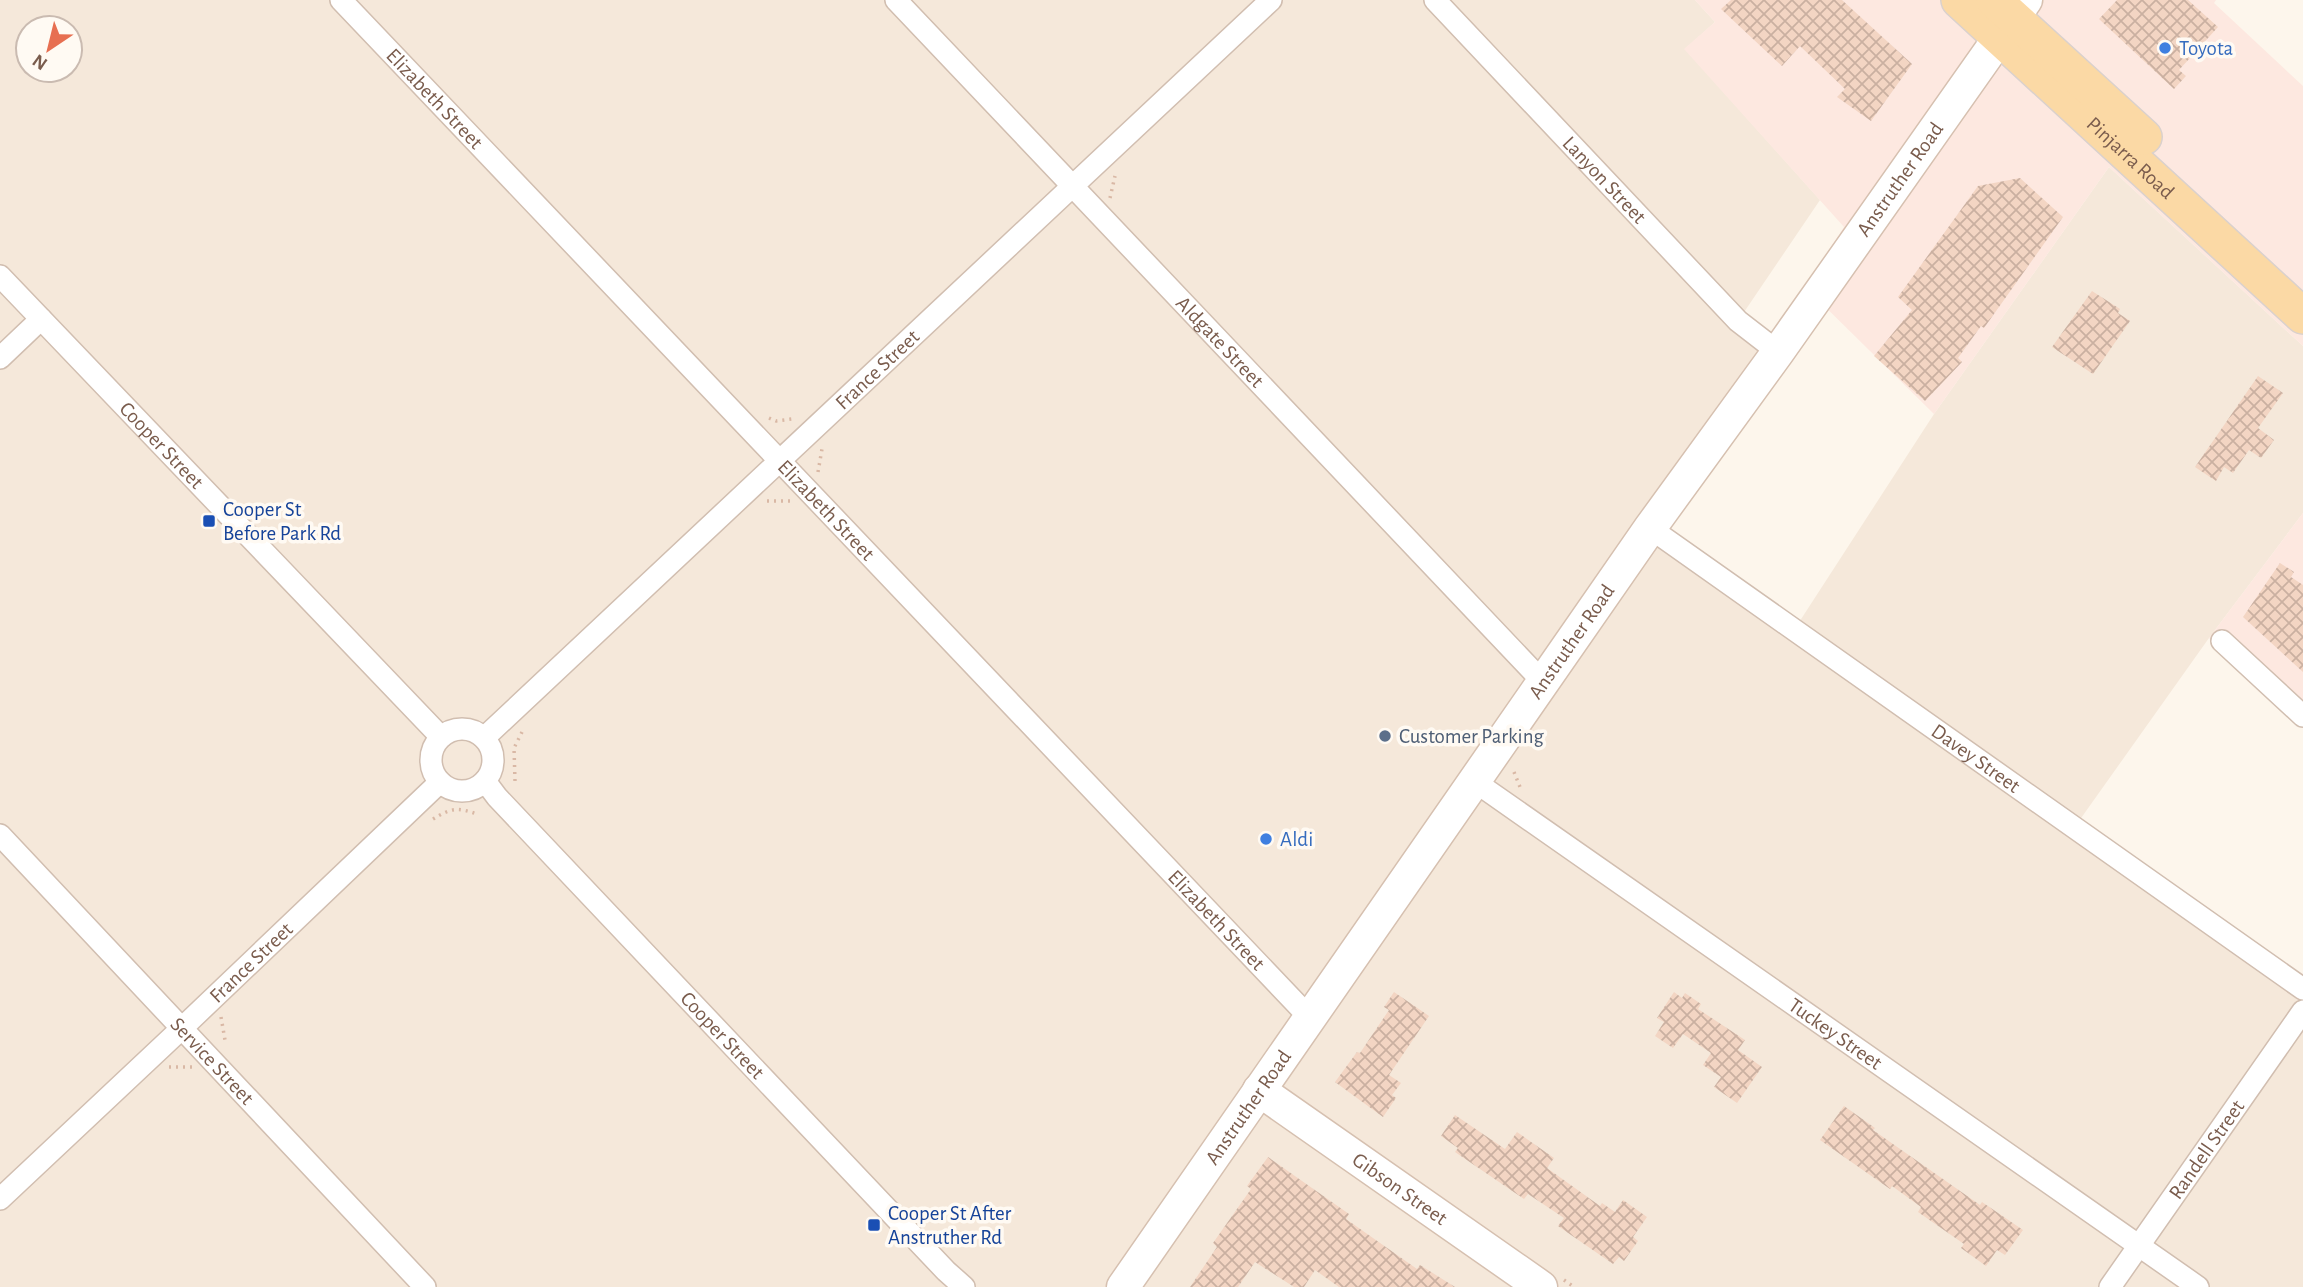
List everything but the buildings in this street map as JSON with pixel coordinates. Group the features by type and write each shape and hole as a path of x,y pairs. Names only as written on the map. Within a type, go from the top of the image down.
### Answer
{"main road":[{"name":"Pinjarra Road","path":"1959,0 2008,14 2303,284"},
{"name":"Anstruther Road","path":"1123,1287 1650,528 1778,352 2008,14"},
{"name":"Pinjarra Road","path":"2008,14 2303,316"},
{"name":"Gibson Street","path":"1259,1090 1541,1287"}],"street":[{"name":"Elizabeth Street","path":"341,0 1310,1018"},
{"name":"Aldgate Street","path":"896,0 1543,682"},
{"name":"France Street","path":"485,738 1271,0"},
{"name":"Lanyon Street","path":"1435,0 1738,321 1778,352"},
{"name":"Cooper Street","path":"0,276 441,737"},
{"path":"0,358 41,319"},
{"name":"Davey Street","path":"1650,528 2303,989"},
{"path":"2221,642 2303,716"},
{"path":"458,729 477,733 485,738 493,755 493,764 485,781 468,791 458,791 440,782 431,764 431,754 441,737 458,729"},
{"name":"Cooper Street","path":"485,781 497,797 964,1287"},
{"name":"Tuckey Street","path":"1474,781 2198,1287"},
{"name":"France Street","path":"0,1199 440,782"},
{"name":"Service Street","path":"0,835 425,1287"},
{"name":"Randell Street","path":"2110,1287 2303,1010"}],"path":[{"path":"1096,211 1112,197 1116,169"},
{"path":"737,416 751,405 776,421 794,419 822,448 817,478 795,501 757,501"},
{"path":"515,781 514,748 524,729"}],"shaded area":[{"path":"0,0 1695,0 1715,22 1685,49 1820,200 1738,321 1778,352 1650,528 1794,630 1934,414 2109,167 2303,346 2303,513 2209,638 2074,828 2303,989 2303,1287 0,1287"},
{"path":"1695,0 2216,0 2214,3 2303,86 2303,346 2109,167 1934,414 1805,287 1844,227 1684,49 1715,22"},
{"path":"2303,513 2303,725 2209,638"}],"place":[{"name":"Toyota","path":"2165,48"},
{"name":"Cooper St Before Park Rd","path":"209,521"},
{"name":"Customer Parking","path":"1385,736"},
{"name":"Aldi","path":"1266,839"},
{"name":"Cooper St After Anstruther Rd","path":"874,1225"}]}
